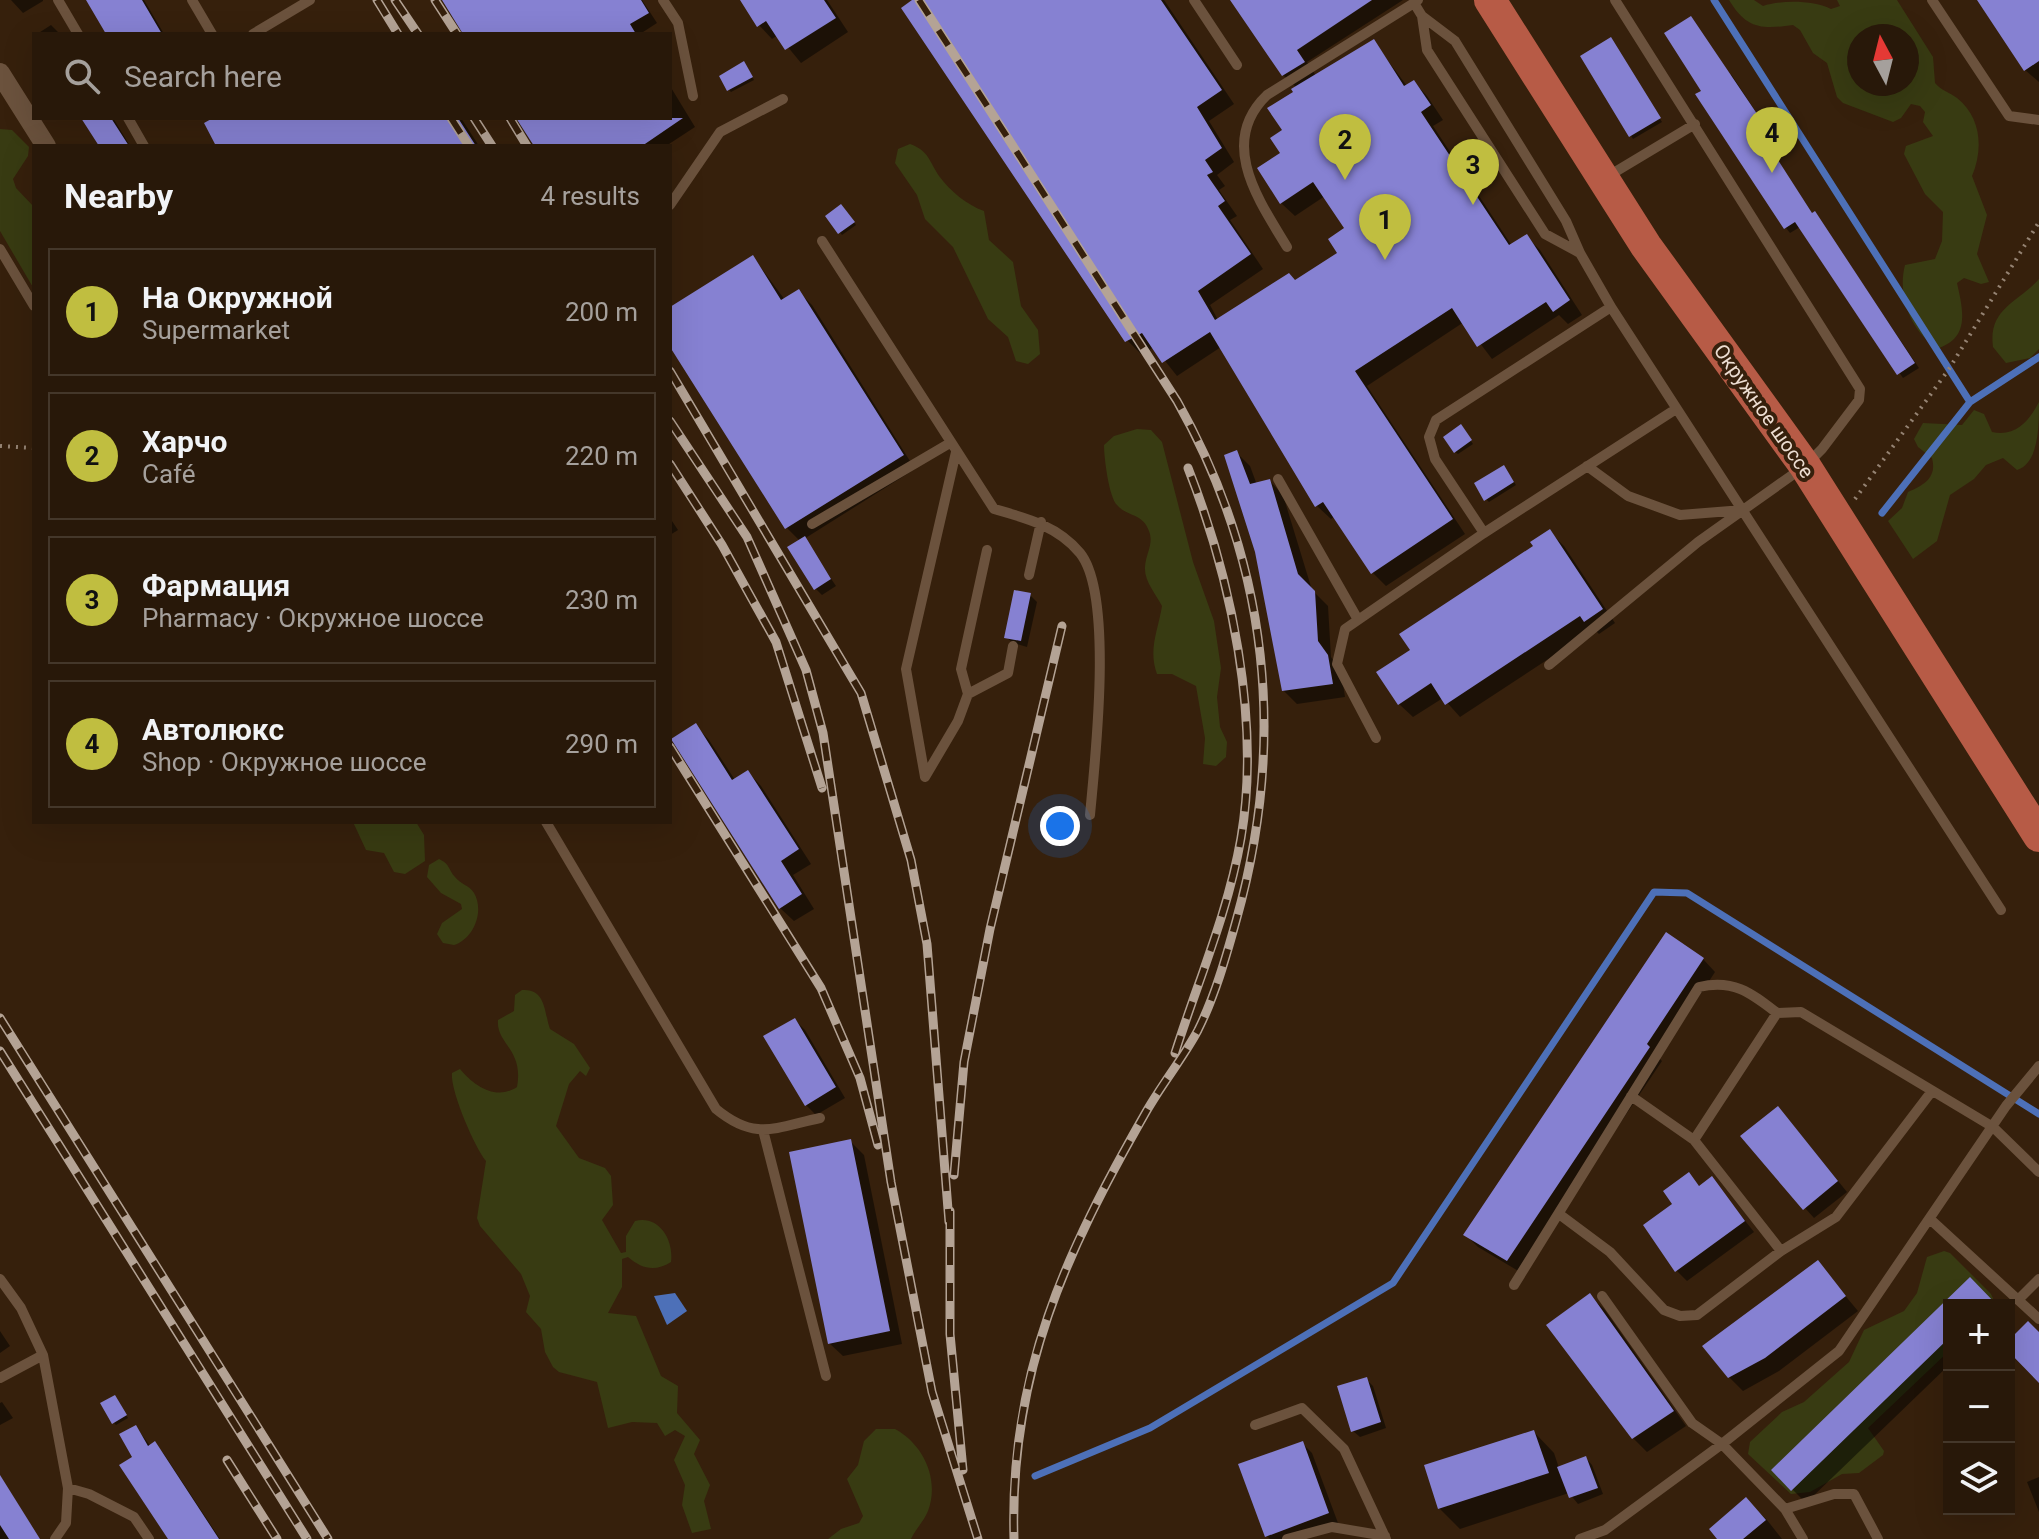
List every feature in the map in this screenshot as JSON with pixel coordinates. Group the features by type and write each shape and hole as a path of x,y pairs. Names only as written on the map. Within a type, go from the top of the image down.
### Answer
{"main road":[{"name":"Окружное шоссе","path":"1490,0 1646,246 1805,466 2038,830"}],"street":[{"path":"0,73 45,144"}],"lane":[{"path":"58,0 77,32"},
{"path":"192,0 211,32"},
{"path":"256,32 310,0"},
{"path":"663,0 678,23 693,96"},
{"path":"1194,0 1237,65"},
{"path":"1549,665 1698,542 1805,466 1859,400 1860,389 1615,0"},
{"path":"1932,0 2009,116 2039,120"},
{"path":"1287,247 1251,188 1244,151 1251,116 1267,95 1416,1 1422,16 1427,50 1545,234 1580,253"},
{"path":"1422,16 1455,41 1566,221 1580,253 1611,307 2001,910"},
{"path":"672,202 720,132 783,99"},
{"path":"129,120 143,144"},
{"path":"1604,179 1695,124"},
{"path":"822,241 994,509 1041,522 1081,554 1097,591 1098,716 1090,815"},
{"path":"0,249 32,303"},
{"path":"1484,533 1435,459 1429,437 1436,420 1611,307"},
{"path":"1376,738 1337,664 1345,629 1484,533 1676,409"},
{"path":"812,524 953,447"},
{"path":"953,447 906,669 925,777 958,721 968,694 961,669 987,550"},
{"path":"1587,466 1628,496 1680,515 1745,510"},
{"path":"1278,479 1357,618"},
{"path":"1029,575 1041,522"},
{"path":"968,694 1008,673 1013,646"},
{"path":"547,824 716,1109 737,1126 763,1130 820,1118"},
{"path":"1514,1285 1699,987 1717,983 1744,987 1777,1013 1801,1012 1993,1127 2039,1172"},
{"path":"1694,1140 1777,1013"},
{"path":"1580,1539 1605,1530 1722,1444 1839,1351 2006,1106 2039,1066"},
{"path":"1559,1214 1610,1252 1664,1310 1680,1316 1697,1315 1781,1251 1836,1217 1932,1091"},
{"path":"1631,1096 1694,1140 1781,1251"},
{"path":"763,1130 826,1376"},
{"path":"1931,1220 2039,1319"},
{"path":"0,1279 21,1308 43,1355 68,1488 66,1523 55,1539"},
{"path":"2018,1300 2039,1279"},
{"path":"1602,1296 1692,1423 1722,1444 1785,1509 1803,1539"},
{"path":"0,1378 43,1355"},
{"path":"1255,1425 1302,1408 1344,1449 1386,1538"},
{"path":"68,1488 89,1494 134,1517 149,1539"},
{"path":"1785,1509 1834,1494 1854,1494 1878,1539"},
{"path":"1287,1539 1332,1527 1386,1538"}],"path":[{"path":"1843,527 1860,489 1949,369 2039,222"},
{"path":"0,446 32,448"}],"green space":[{"path":"1729,0 1754,0 1763,6 1806,3 1831,9 1840,6 1837,0 1897,0 1912,24 1847,24 1847,96 1919,96 1919,35 1933,57 1935,83 1957,98 1971,115 1979,145 1972,176 1987,215 1977,254 1989,282 1981,284 1964,278 1957,283 1962,322 1956,337 1949,343 1939,348 1921,333 1908,312 1903,289 1905,265 1935,259 1942,241 1943,212 1925,194 1904,154 1906,146 1933,136 1923,122 1925,112 1920,106 1911,104 1901,118 1893,122 1843,103 1837,97 1827,63 1813,53 1800,30 1793,25 1764,27 1742,17"},
{"path":"0,129 12,130 29,147 28,156 13,179 16,188 32,205 32,286 0,231"},
{"path":"910,144 925,153 939,176 954,192 984,211 989,240 1013,262 1021,306 1038,330 1040,354 1028,364 1016,361 1008,337 988,319 953,247 925,219 917,195 895,163 898,149"},
{"path":"2039,279 2039,349 2030,358 2006,363 1993,347 1995,323 2006,307"},
{"path":"2039,402 2036,442 2030,460 2017,470 2003,458 1986,465 1974,479 1950,495 1937,541 1913,559 1888,521 1902,508 1908,492 1924,483 1933,470 1932,458 1918,447 1914,439 1923,423 1962,425 1974,410 1984,414 1992,432 2008,432 2021,426"},
{"path":"1137,429 1151,430 1162,442 1193,562 1214,621 1221,668 1217,697 1220,727 1227,742 1226,757 1216,766 1203,764 1205,738 1196,686 1172,674 1157,674 1154,648 1162,606 1145,572 1150,536 1143,521 1117,505 1109,486 1104,445 1114,436"},
{"path":"354,824 417,824 424,835 425,861 405,874 394,872 384,853 366,850"},
{"path":"439,859 472,890 477,900 478,916 472,931 454,945 443,943 437,934 442,923 462,909 461,904 441,893 427,877 429,865"},
{"path":"522,990 530,990 540,997 550,1029 574,1044 590,1068 586,1076 580,1071 569,1084 556,1126 579,1158 605,1168 611,1176 613,1205 602,1220 621,1253 626,1252 626,1236 635,1221 644,1220 658,1226 670,1245 671,1262 660,1267 644,1266 628,1257 622,1259 622,1287 608,1313 636,1316 661,1376 678,1386 677,1413 700,1440 694,1454 710,1485 704,1501 711,1529 692,1533 682,1505 685,1485 674,1460 685,1436 675,1430 665,1436 657,1423 632,1422 608,1428 597,1382 559,1372 553,1367 545,1352 541,1329 526,1312 530,1296 521,1274 480,1226 477,1218 486,1161 464,1118 452,1073 460,1069 479,1086 493,1092 517,1087 517,1064 501,1035 498,1020 514,1011 515,995"},
{"path":"1944,1251 1950,1253 1993,1299 1943,1299 1943,1357 1868,1428 1884,1451 1883,1455 1859,1473 1842,1474 1810,1492 1791,1494 1748,1454 1750,1442 1782,1412 1804,1402 1849,1362 1864,1330 1904,1311 1917,1293 1927,1257"},
{"path":"876,1429 895,1429 921,1453 932,1487 928,1511 911,1539 828,1539 841,1529 859,1523 863,1516 847,1479 858,1465 864,1441"}],"water":[{"path":"675,1293 687,1311 667,1325 654,1296"}],"building":[{"path":"86,0 142,0 161,32 105,32"},
{"path":"442,0 641,0 649,13 630,24 635,32 462,32"},
{"path":"740,0 824,0 836,18 785,50 766,21 757,27"},
{"path":"912,0 1161,0 1222,90 1197,107 1222,148 1205,160 1213,172 1207,175 1225,201 1218,206 1251,254 1198,291 1215,320 1289,273 1295,280 1337,253 1328,239 1344,228 1313,182 1280,204 1257,168 1280,153 1270,138 1282,130 1267,108 1293,92 1291,89 1374,39 1404,86 1414,80 1431,105 1421,112 1509,245 1527,234 1570,300 1553,312 1546,302 1477,347 1452,308 1355,371 1453,519 1371,574 1323,502 1315,507 1210,332 1162,363 1142,333 1125,342 901,8"},
{"path":"1230,0 1372,0 1297,50 1305,62 1282,76"},
{"path":"1977,0 2039,0 2039,61 2024,71"},
{"path":"1691,16 1774,139 1767,143 1812,213 1815,211 1915,363 1897,375 1795,222 1784,229 1695,94 1701,91 1664,33"},
{"path":"1611,37 1661,118 1629,137 1580,56"},
{"path":"744,61 753,77 727,91 719,76"},
{"path":"683,118 645,144 533,144 517,120"},
{"path":"82,120 112,120 128,144 98,144"},
{"path":"209,120 459,120 475,144 215,144 204,123"},
{"path":"841,204 855,222 838,234 825,216"},
{"path":"753,255 781,300 799,289 904,455 785,529 672,350 672,306"},
{"path":"1461,424 1472,440 1454,453 1443,437"},
{"path":"1237,450 1250,484 1270,479 1298,574 1315,591 1318,641 1328,655 1333,684 1282,691 1255,552 1224,455"},
{"path":"1504,465 1514,482 1484,501 1474,483"},
{"path":"1550,529 1603,609 1584,622 1580,616 1445,705 1431,683 1398,705 1376,672 1410,650 1399,634 1533,546 1530,542"},
{"path":"805,536 831,579 814,590 787,547"},
{"path":"1014,590 1031,593 1021,641 1004,638"},
{"path":"696,723 732,780 748,770 799,849 781,861 802,894 779,909 672,738"},
{"path":"1666,932 1704,958 1647,1044 1650,1047 1507,1261 1463,1235"},
{"path":"795,1018 836,1087 805,1106 763,1036"},
{"path":"1778,1106 1838,1181 1803,1210 1740,1136"},
{"path":"851,1139 890,1331 828,1344 789,1152"},
{"path":"1689,1172 1699,1186 1712,1176 1745,1221 1675,1272 1643,1225 1672,1204 1663,1191"},
{"path":"1818,1260 1846,1296 1765,1358 1728,1378 1702,1346"},
{"path":"1970,1277 1991,1299 1947,1299"},
{"path":"1590,1293 1674,1411 1632,1439 1546,1325"},
{"path":"1943,1303 1943,1344 1791,1491 1771,1470"},
{"path":"2028,1321 2039,1332 2039,1383 2015,1358 2015,1334"},
{"path":"1367,1377 1381,1422 1351,1432 1337,1386"},
{"path":"115,1395 127,1415 112,1424 100,1403"},
{"path":"136,1425 148,1446 155,1441 219,1539 168,1539 119,1465 132,1457 119,1434"},
{"path":"1534,1430 1549,1473 1438,1509 1424,1465"},
{"path":"1303,1441 1329,1513 1265,1537 1238,1464"},
{"path":"1586,1456 1598,1488 1569,1498 1557,1467"},
{"path":"0,1475 40,1539 9,1539 0,1525"},
{"path":"1746,1497 1766,1520 1743,1539 1717,1539 1709,1529"}],"waterway":[{"path":"1714,0 1970,402"},
{"path":"1882,513 1970,402 2039,357"},
{"path":"1035,1476 1150,1428 1393,1283 1654,892 1687,893 2039,1114"}],"railway":[{"path":"377,0 397,32"},
{"path":"395,0 417,32"},
{"path":"435,0 456,32"},
{"path":"919,0 1177,401 1208,463 1232,526 1250,590 1260,655 1264,720 1261,787 1252,854 1236,921 1215,990 1198,1030 1117,1164 1091,1214 1048,1316 1032,1368 1021,1422 1015,1479 1014,1539"},
{"path":"452,120 468,144"},
{"path":"475,120 491,144"},
{"path":"511,120 526,144"},
{"path":"672,374 861,693 911,860 927,944 949,1222"},
{"path":"672,424 747,537 806,670 823,733 891,1182 932,1392 978,1539"},
{"path":"672,467 722,545 776,642 822,788"},
{"path":"1175,1053 1228,893 1241,838 1246,793 1247,746 1238,650 1217,555 1188,468"},
{"path":"954,1175 964,1062 990,929 1062,626"},
{"path":"672,750 821,988 860,1078 878,1145"},
{"path":"0,1018 328,1539"},
{"path":"0,1051 307,1539"},
{"path":"950,1211 950,1334 963,1470"},
{"path":"227,1460 277,1539"}],"place":[{"name":"Автолюкс","path":"1772,173"},
{"name":"Харчо","path":"1345,180"},
{"name":"Фармация","path":"1473,205"},
{"name":"На Окружной","path":"1385,260"}]}
